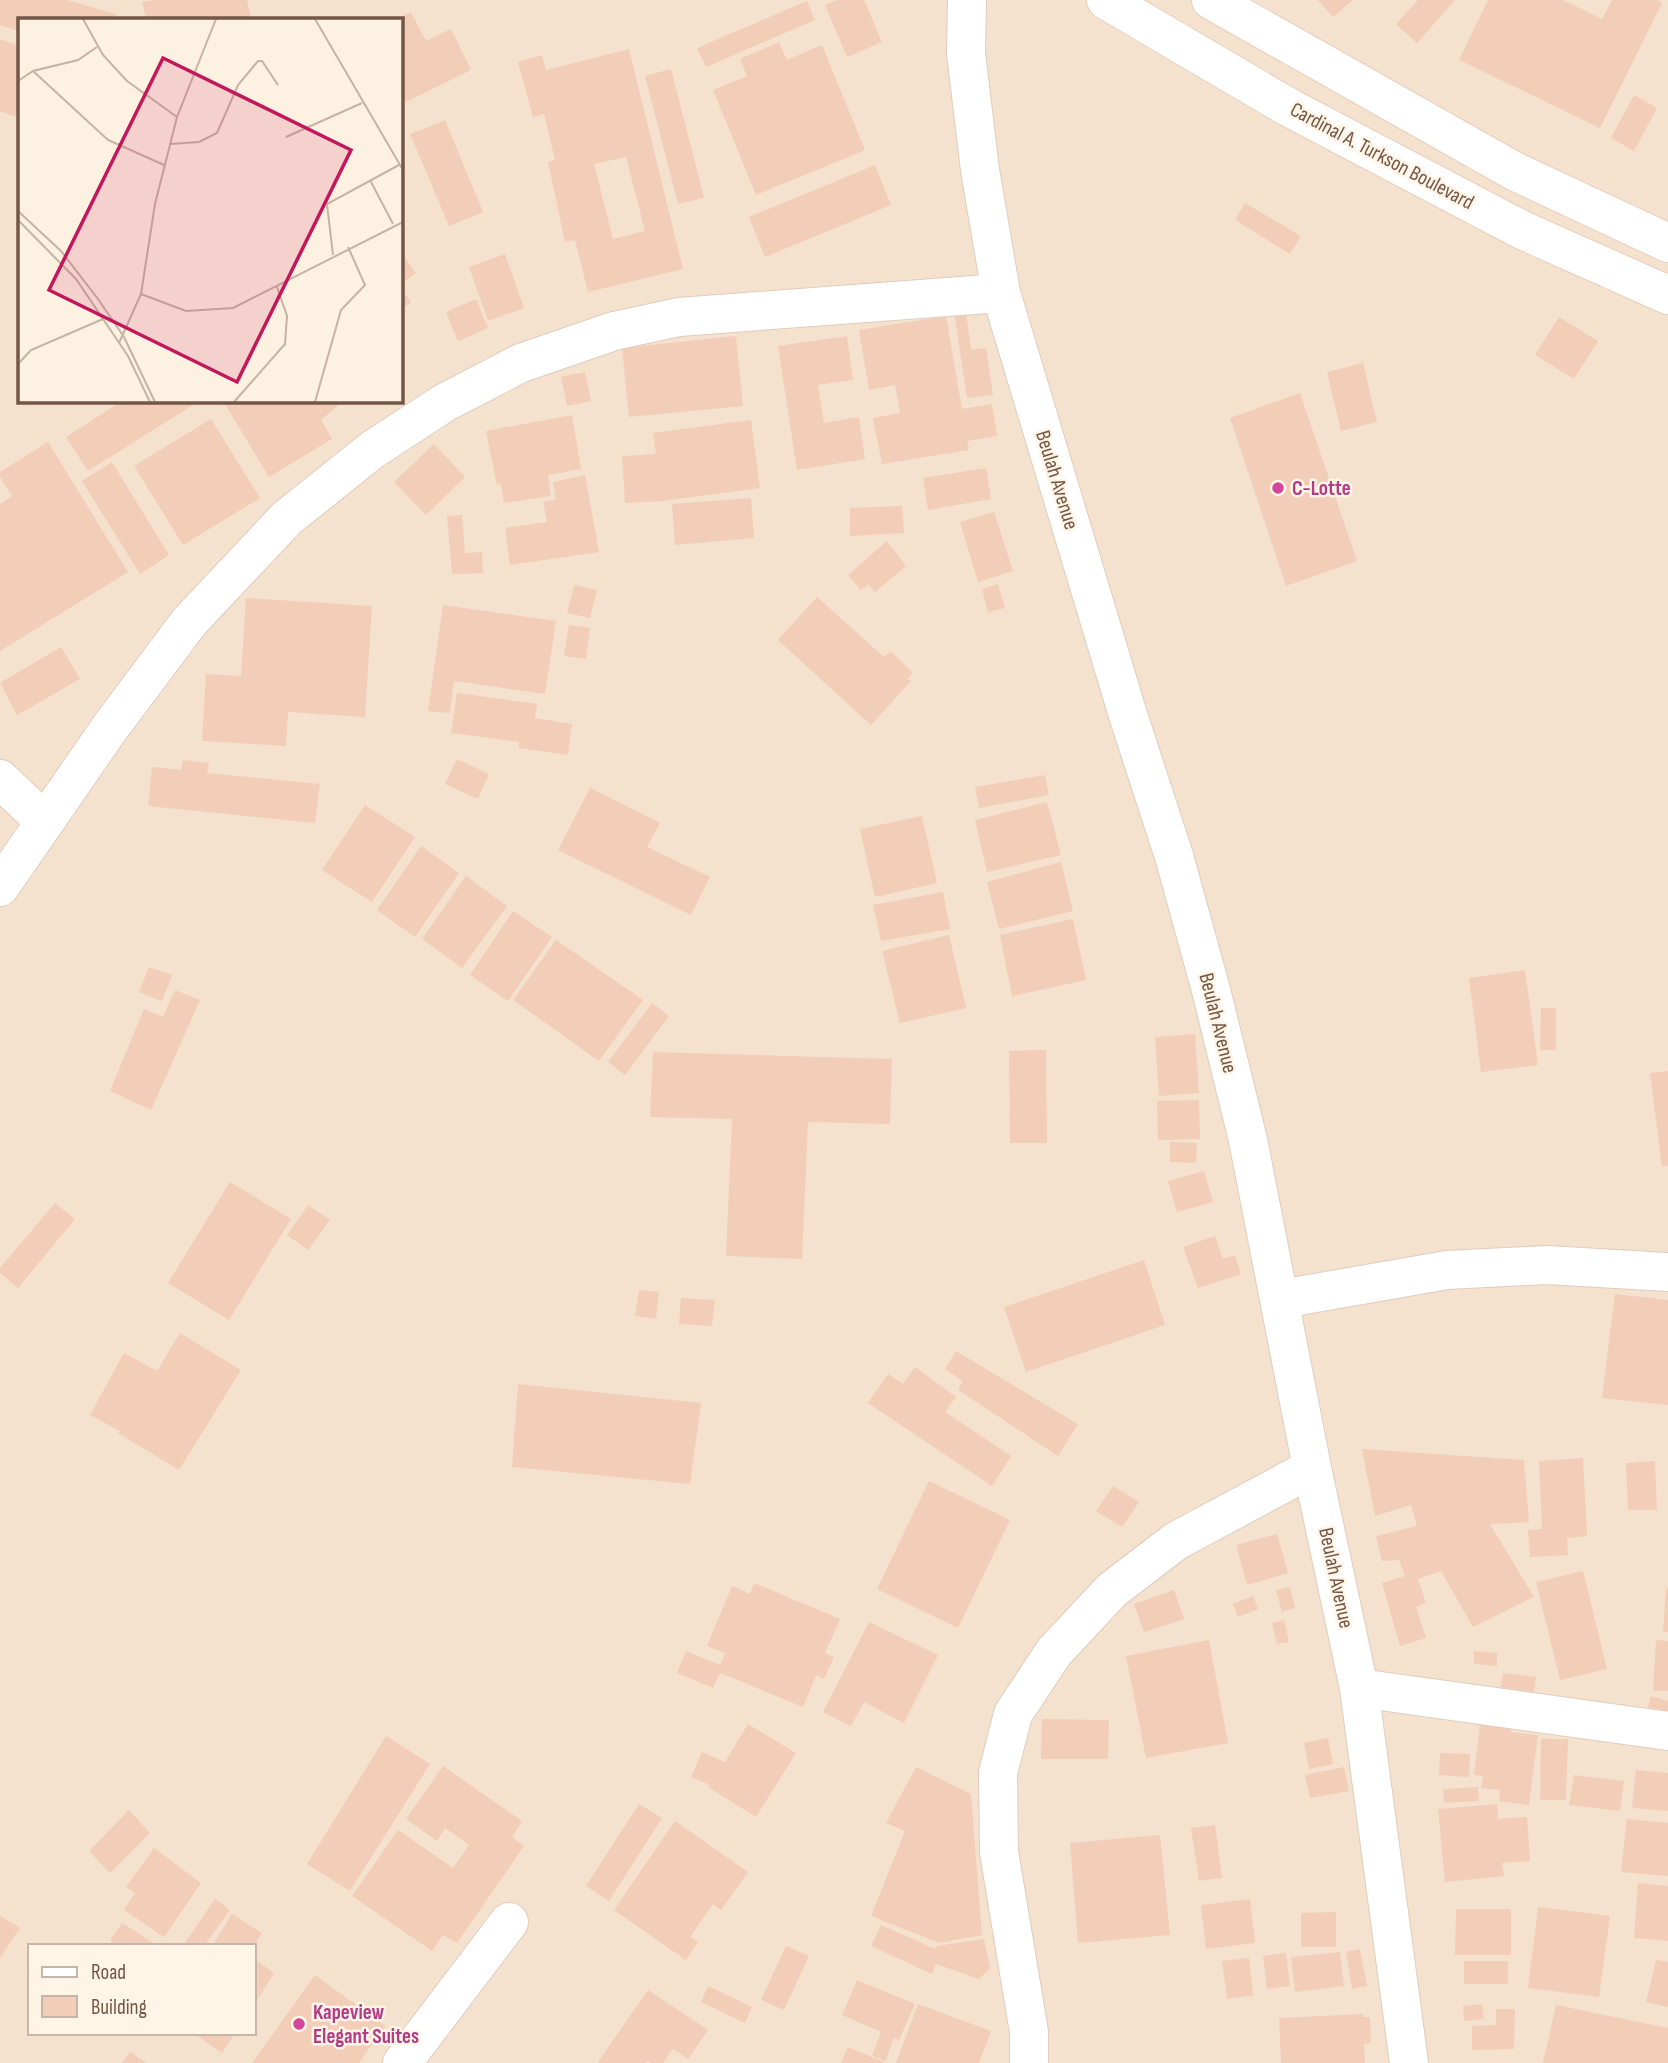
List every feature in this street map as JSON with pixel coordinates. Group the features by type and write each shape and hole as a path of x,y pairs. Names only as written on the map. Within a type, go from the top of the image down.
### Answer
{"street":[{"name":"Beulah Avenue","path":"967,0 966,53 980,170 1001,293 1128,715 1174,856 1248,1140 1312,1468 1359,1688 1409,2063"},
{"name":"Cardinal A. Turkson Boulevard","path":"1105,0 1288,107 1510,223 1668,295"},
{"path":"1211,0 1514,171 1668,243"},
{"path":"0,887 108,729 189,622 287,518 372,450 444,403 521,363 614,331 680,317 1001,293"},
{"path":"0,779 44,821"},
{"path":"1280,1299 1447,1270 1547,1265 1668,1272"},
{"path":"1030,2063 1029,2032 999,1852 998,1773 1013,1714 1054,1652 1112,1590 1177,1541 1312,1468"},
{"path":"1359,1688 1668,1731"},
{"path":"402,2063 509,1922"}],"shaded area":[{"path":"0,0 1668,0 1668,2063 0,2063"}],"building":[{"path":"0,0 67,0 116,14 115,18 18,18 18,31 0,25"},
{"path":"247,0 251,18 146,18 142,2"},
{"path":"837,0 864,0 882,42 847,57 825,5"},
{"path":"1318,0 1353,0 1333,17"},
{"path":"1418,0 1455,0 1417,43 1396,24"},
{"path":"1488,0 1563,0 1602,19 1612,0 1657,0 1662,3 1600,128 1459,60"},
{"path":"807,1 815,20 706,67 697,48"},
{"path":"411,12 426,41 451,29 471,70 406,102 402,93 401,17"},
{"path":"0,39 18,46 18,118 0,111"},
{"path":"779,42 787,60 822,45 865,150 756,195 713,90 747,76 740,59"},
{"path":"629,49 683,269 588,292 575,240 565,242 548,162 555,160 544,114 533,117 518,62 542,55 546,70","holes":["626,157 645,231 613,239 594,164"]},
{"path":"671,69 704,198 678,204 645,76"},
{"path":"1634,95 1657,108 1634,151 1611,138"},
{"path":"445,120 483,212 449,226 410,134"},
{"path":"875,165 891,205 765,257 749,217"},
{"path":"1245,203 1301,236 1290,254 1235,220"},
{"path":"402,253 416,273 402,283"},
{"path":"505,254 524,308 488,321 469,267"},
{"path":"402,290 411,302 402,309"},
{"path":"476,299 488,328 458,341 446,312"},
{"path":"965,304 971,350 986,348 993,395 967,398 953,305"},
{"path":"946,316 962,409 992,404 997,436 967,441 969,450 882,464 873,418 900,413 895,385 869,390 859,330"},
{"path":"1559,317 1598,341 1574,379 1535,355"},
{"path":"736,336 743,406 629,417 622,348"},
{"path":"847,336 853,380 818,385 824,423 859,417 865,459 797,470 778,346"},
{"path":"1363,363 1377,422 1341,431 1327,372"},
{"path":"585,372 591,401 567,406 561,377"},
{"path":"1300,393 1357,561 1286,586 1230,418"},
{"path":"120,402 191,402 193,405 88,471 66,437"},
{"path":"224,402 340,402 321,420 332,439 269,477"},
{"path":"572,415 581,469 548,475 551,496 504,503 501,484 497,485 486,431"},
{"path":"211,419 260,498 183,545 134,466"},
{"path":"751,420 760,488 663,501 625,503 622,456 656,454 653,433"},
{"path":"48,442 128,572 0,651 0,504 12,496 0,477 0,472"},
{"path":"434,444 465,477 426,515 394,482"},
{"path":"112,462 169,555 140,574 82,481"},
{"path":"986,468 991,499 928,510 923,478"},
{"path":"585,475 599,552 510,565 505,528 547,522 543,502 556,500 553,482"},
{"path":"751,498 754,538 675,545 672,504"},
{"path":"902,506 904,533 850,536 850,508"},
{"path":"994,512 1013,571 978,582 960,522"},
{"path":"462,515 465,553 482,552 483,573 452,574 447,516"},
{"path":"887,541 906,566 875,592 868,584 861,590 848,575"},
{"path":"998,584 1005,608 988,612 982,589"},
{"path":"574,585 597,590 590,618 567,613"},
{"path":"817,597 884,657 891,651 913,673 907,679 911,681 871,725 778,640"},
{"path":"246,598 372,606 365,717 288,712 286,746 202,741 206,674 241,676"},
{"path":"443,605 556,621 545,694 454,681 450,713 428,711"},
{"path":"569,625 590,628 586,659 564,656"},
{"path":"61,647 80,679 17,715 0,683"},
{"path":"457,693 537,704 535,718 572,724 568,755 519,748 519,742 451,733"},
{"path":"457,759 489,774 478,799 445,784"},
{"path":"183,760 209,763 207,773 320,784 315,823 148,806 152,767 181,770"},
{"path":"1045,775 1049,795 979,808 975,787"},
{"path":"590,788 660,823 647,847 710,877 691,915 558,850"},
{"path":"1047,802 1061,855 987,872 975,820"},
{"path":"365,805 415,837 372,902 322,870"},
{"path":"922,816 937,883 875,897 860,829"},
{"path":"421,846 459,873 415,937 377,910"},
{"path":"1061,862 1073,911 999,929 987,882"},
{"path":"466,876 507,906 462,968 422,939"},
{"path":"943,892 950,929 881,941 873,905"},
{"path":"513,911 552,937 508,1001 470,975"},
{"path":"1073,919 1086,980 1012,996 1000,935"},
{"path":"949,935 966,1008 900,1023 882,951"},
{"path":"556,940 643,1000 599,1061 513,1000"},
{"path":"149,967 172,975 162,1001 139,992"},
{"path":"1525,970 1538,1065 1481,1072 1469,978"},
{"path":"175,990 200,1000 151,1110 110,1091 144,1009 163,1017"},
{"path":"652,1003 669,1016 625,1075 608,1062"},
{"path":"1541,1008 1556,1008 1556,1050 1540,1050"},
{"path":"1195,1034 1199,1093 1159,1096 1155,1037"},
{"path":"1046,1050 1047,1143 1010,1143 1009,1051"},
{"path":"653,1052 892,1059 890,1124 808,1122 802,1259 726,1256 732,1119 650,1117"},
{"path":"1668,1071 1668,1166 1662,1166 1650,1073"},
{"path":"1199,1100 1200,1139 1158,1140 1157,1101"},
{"path":"1170,1142 1197,1143 1196,1163 1170,1162"},
{"path":"1204,1171 1213,1202 1177,1212 1168,1181"},
{"path":"230,1182 291,1219 229,1320 168,1283"},
{"path":"55,1203 75,1219 18,1288 0,1273 0,1268"},
{"path":"308,1205 330,1220 308,1250 287,1235"},
{"path":"1215,1236 1223,1259 1235,1255 1241,1274 1198,1288 1183,1247"},
{"path":"1144,1260 1165,1325 1026,1372 1004,1307"},
{"path":"639,1290 659,1292 656,1319 635,1316"},
{"path":"1615,1294 1668,1300 1668,1405 1602,1398"},
{"path":"681,1298 715,1300 712,1326 679,1324"},
{"path":"180,1333 241,1370 179,1470 118,1433 120,1431 90,1415 124,1353 157,1371"},
{"path":"956,1351 1078,1424 1058,1456 958,1390 963,1381 945,1369"},
{"path":"915,1367 956,1397 945,1412 1011,1456 992,1486 868,1403 888,1374 903,1384"},
{"path":"518,1384 701,1403 690,1484 512,1467"},
{"path":"1362,1449 1524,1460 1529,1522 1490,1524 1534,1597 1473,1627 1441,1571 1418,1579 1426,1603 1416,1607 1426,1638 1400,1646 1382,1583 1405,1576 1399,1560 1382,1561 1376,1536 1417,1526 1411,1505 1375,1516"},
{"path":"1583,1458 1587,1536 1567,1538 1568,1555 1530,1557 1528,1530 1542,1529 1539,1461"},
{"path":"1655,1461 1657,1510 1628,1510 1626,1463"},
{"path":"929,1481 1010,1520 958,1628 877,1589"},
{"path":"1113,1486 1139,1502 1122,1527 1096,1511"},
{"path":"1277,1534 1288,1573 1247,1585 1236,1545"},
{"path":"1583,1571 1607,1669 1560,1680 1536,1582"},
{"path":"754,1583 840,1619 825,1653 834,1657 824,1679 816,1675 803,1707 720,1673 713,1688 677,1673 686,1651 720,1665 725,1653 707,1646 732,1586 750,1594"},
{"path":"1290,1587 1295,1608 1282,1612 1276,1590"},
{"path":"1666,1588 1668,1632 1663,1632"},
{"path":"1174,1590 1184,1619 1144,1632 1134,1604"},
{"path":"1253,1596 1258,1609 1238,1617 1233,1604"},
{"path":"1284,1620 1289,1642 1277,1644 1272,1623"},
{"path":"869,1622 938,1655 904,1723 864,1702 851,1726 823,1712"},
{"path":"1209,1640 1228,1743 1146,1758 1126,1656"},
{"path":"1656,1640 1668,1641 1668,1691 1653,1691"},
{"path":"1474,1651 1497,1653 1497,1666 1474,1664"},
{"path":"1503,1673 1536,1677 1534,1692 1501,1687"},
{"path":"1651,1696 1668,1701 1668,1711 1648,1707"},
{"path":"1042,1719 1109,1720 1108,1759 1041,1759"},
{"path":"748,1724 796,1753 756,1817 708,1787 710,1785 691,1777 702,1752 725,1762"},
{"path":"1480,1724 1538,1735 1529,1805 1499,1801 1500,1790 1481,1788 1483,1776 1474,1775"},
{"path":"386,1736 430,1764 350,1891 307,1864"},
{"path":"1328,1738 1333,1764 1309,1769 1304,1743"},
{"path":"1541,1739 1568,1739 1566,1800 1540,1800"},
{"path":"1440,1753 1470,1754 1469,1777 1439,1775"},
{"path":"443,1766 522,1821 512,1837 524,1846 457,1943 443,1935 432,1951 352,1896 398,1830 453,1868 469,1845 445,1828 437,1841 406,1819"},
{"path":"916,1767 971,1794 982,1935 939,1943 871,1916 905,1831 886,1823"},
{"path":"1344,1767 1349,1791 1310,1798 1305,1775"},
{"path":"1636,1770 1668,1773 1668,1811 1632,1808"},
{"path":"1574,1775 1624,1781 1620,1811 1569,1805"},
{"path":"1478,1787 1479,1801 1444,1803 1443,1789"},
{"path":"639,1804 662,1818 609,1901 586,1886"},
{"path":"1497,1804 1498,1819 1527,1817 1530,1861 1502,1863 1504,1876 1445,1882 1438,1809"},
{"path":"129,1810 150,1833 110,1873 89,1851"},
{"path":"1627,1819 1668,1823 1668,1876 1621,1872"},
{"path":"675,1821 748,1872 721,1910 713,1904 690,1937 698,1942 686,1960 614,1910"},
{"path":"1215,1825 1222,1878 1199,1881 1191,1828"},
{"path":"1160,1835 1170,1935 1078,1943 1070,1843"},
{"path":"154,1848 201,1883 164,1937 124,1910 135,1893 126,1887"},
{"path":"1638,1883 1668,1886 1668,1941 1634,1938"},
{"path":"215,1899 230,1910 205,1944 184,1944"},
{"path":"1250,1899 1255,1943 1206,1949 1201,1905"},
{"path":"1538,1907 1610,1916 1599,1997 1528,1988"},
{"path":"1456,1909 1511,1909 1511,1955 1455,1955"},
{"path":"1336,1912 1336,1947 1301,1947 1301,1913"},
{"path":"232,1914 262,1933 255,1944 213,1944"},
{"path":"0,1916 20,1928 0,1958"},
{"path":"122,1923 155,1944 110,1944"},
{"path":"881,1925 935,1949 937,1946 984,1939 990,1968 979,1979 936,1964 932,1974 871,1946"},
{"path":"786,1946 809,1956 784,2010 761,2000"},
{"path":"1360,1949 1367,1986 1352,1989 1346,1952"},
{"path":"1340,1952 1344,1986 1295,1992 1291,1957"},
{"path":"1286,1953 1290,1986 1267,1989 1263,1956"},
{"path":"1249,1958 1253,1995 1227,1999 1222,1961"},
{"path":"256,1960 274,1973 256,2002"},
{"path":"1656,1960 1668,1962 1668,2007 1646,2002"},
{"path":"1464,1961 1508,1961 1508,1984 1464,1984"},
{"path":"315,1975 385,2026 359,2063 252,2063"},
{"path":"857,1980 915,2004 899,2040 894,2038 885,2061 872,2056 881,2032 842,2015"},
{"path":"708,1986 752,2007 745,2023 701,2002"},
{"path":"648,1990 708,2030 688,2059 673,2049 663,2063 598,2062"},
{"path":"918,2004 991,2031 979,2063 896,2063"},
{"path":"1482,2004 1484,2019 1464,2021 1463,2006"},
{"path":"1556,2005 1668,2028 1668,2063 1543,2063"},
{"path":"1496,2009 1515,2009 1514,2049 1472,2050 1472,2026 1496,2025"},
{"path":"1363,2014 1363,2017 1370,2017 1371,2043 1364,2044 1365,2063 1281,2063 1279,2018"},
{"path":"196,2035 234,2035 222,2053"},
{"path":"848,2047 886,2063 841,2063"},
{"path":"130,2052 146,2063 122,2063"}],"place":[{"name":"C-Lotte","path":"1278,488"},
{"name":"Kapeview Elegant Suites","path":"299,2024"}]}
